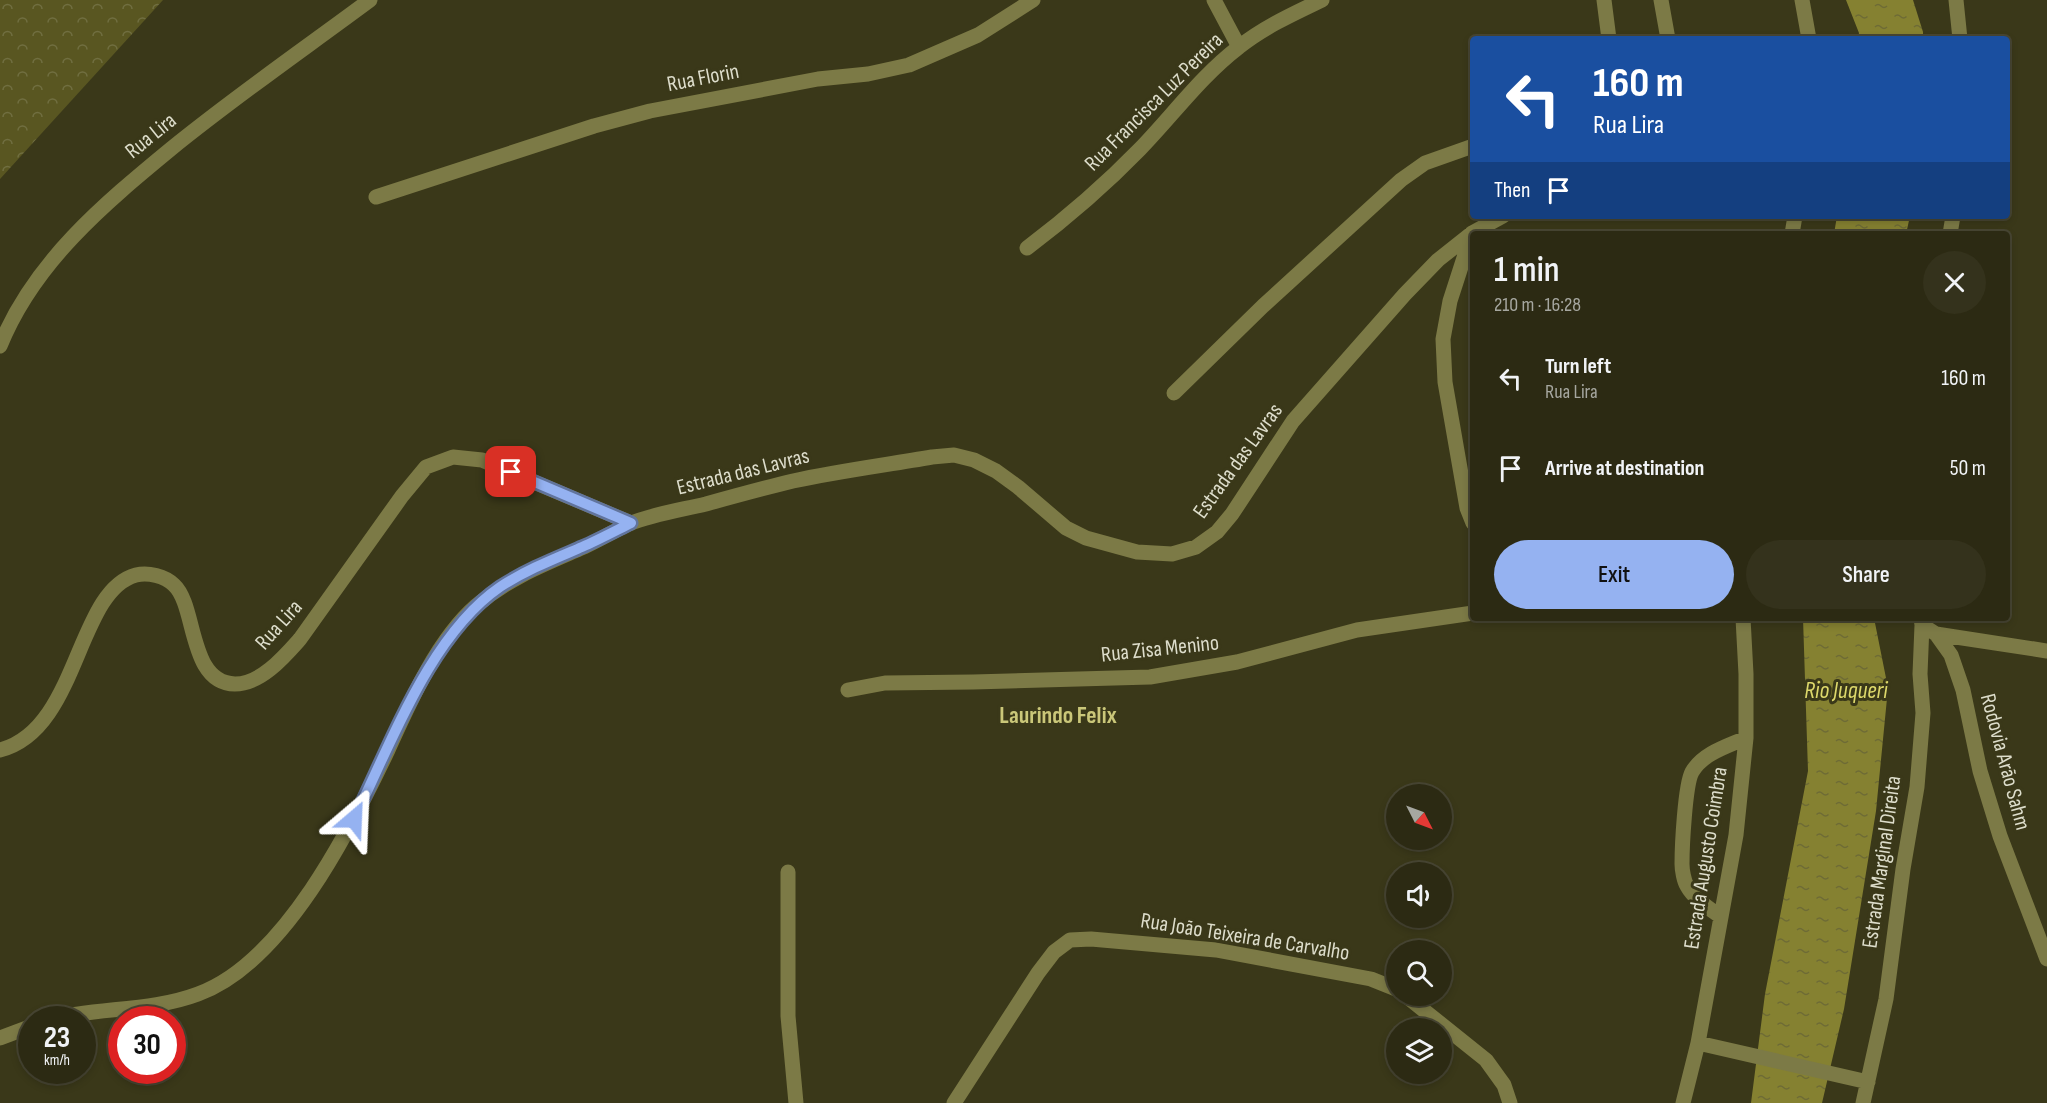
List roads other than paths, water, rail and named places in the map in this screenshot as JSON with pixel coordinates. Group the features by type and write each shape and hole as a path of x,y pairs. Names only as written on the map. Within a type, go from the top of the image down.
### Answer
{"street":[{"name":"Rua Lira","path":"0,346 19,305 35,279 89,219 207,120 370,0"},
{"name":"Rua Florin","path":"376,197 594,126 650,111 818,79 868,74 909,65 978,35 1033,0"},
{"path":"1214,0 1239,46"},
{"name":"Rua Francisca Luz Pereira","path":"1027,248 1071,215 1103,186 1215,67 1239,46 1275,23 1322,0"},
{"path":"1604,0 1609,36"},
{"path":"1661,0 1667,36"},
{"path":"1802,0 1808,36"},
{"path":"1956,0 1960,36"},
{"path":"1174,393 1263,306 1401,180 1425,163 1470,148"},
{"name":"Estrada das Lavras","path":"1476,231 1498,219"},
{"name":"Estrada das Lavras","path":"96,1011 163,1003 199,994 233,976 266,947 296,909 354,819 412,696 444,643 473,609 499,588 528,570 585,546 631,523 794,481 932,456 954,455 974,460 996,471 1066,528 1086,538 1137,552 1172,554 1196,547 1217,532 1232,514 1293,421 1405,294 1438,260 1470,235"},
{"path":"1470,239 1450,301 1443,339 1445,382 1470,516"},
{"name":"Rua Lira","path":"0,750 13,746 29,735 43,720 71,672 94,618 106,597 135,575 157,576 176,586 184,602 200,655 210,672 227,684 246,684 263,674 285,656 300,639 402,496 426,467 453,457 482,460 631,523"},
{"name":"Rua Zisa Menino","path":"848,690 885,683 1150,677 1237,662 1357,630 1470,613"},
{"name":"Estrada Augusto Coimbra","path":"1683,1103 1698,1043 1736,835 1746,738 1743,621"},
{"name":"Rodovia Arão Sahm","path":"1922,622 1936,634 1952,655 1963,690 1980,771 2000,836 2047,959"},
{"name":"Estrada Marginal Direita","path":"1863,1103 1886,999 1917,787 1923,713 1920,674 1922,622"},
{"path":"1936,634 2047,651"},
{"path":"1721,918 1687,887 1682,866 1688,785 1693,771 1703,760 1720,749 1746,738"},
{"path":"788,872 788,1016 796,1103"},
{"name":"Rua João Teixeira de Carvalho","path":"954,1103 1038,973 1054,952 1070,940 1100,940 1216,950 1371,979 1386,985"},
{"path":"1418,1006 1486,1060 1504,1084 1510,1103"},
{"path":"0,1038 18,1031"},
{"path":"1698,1043 1868,1082"}],"water":[{"path":"1846,0 1913,0 1923,36 1858,36"},
{"path":"1836,219 1909,219 1907,231 1834,231"},
{"name":"Rio Juqueri","path":"1803,621 1875,621 1888,688 1876,811 1844,1009 1822,1103 1751,1103 1765,994 1808,771"}],"district":[{"name":"Laurindo Felix","path":"1058,715"}]}
